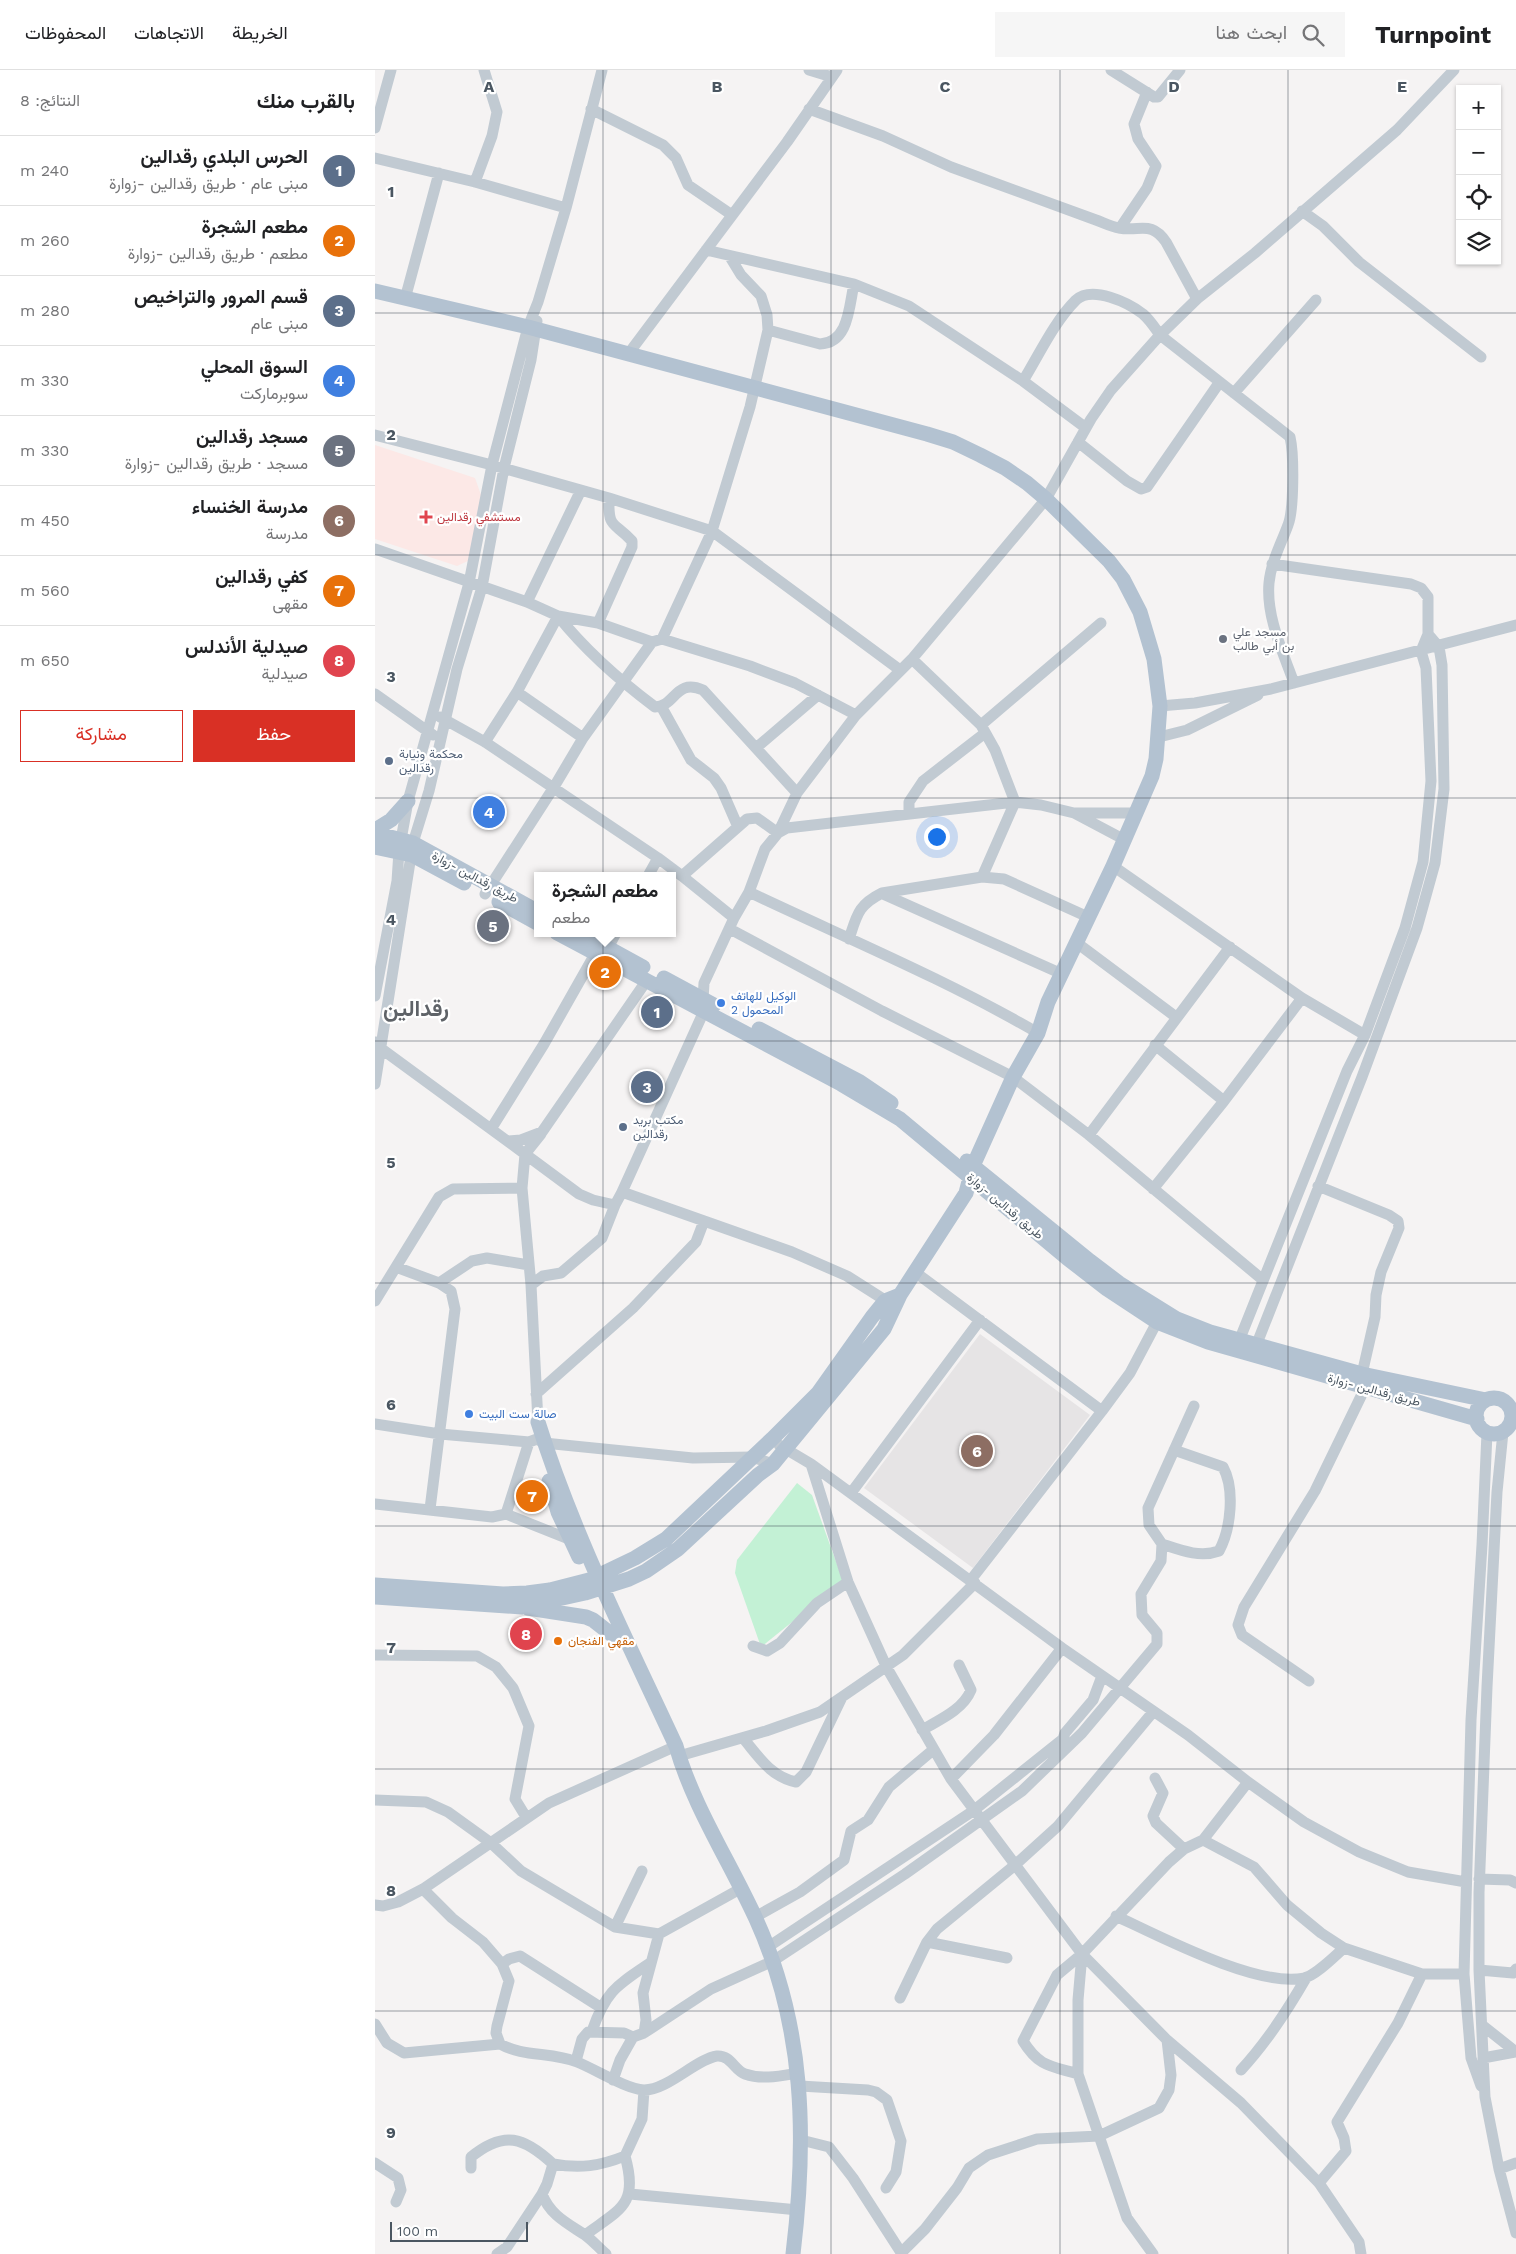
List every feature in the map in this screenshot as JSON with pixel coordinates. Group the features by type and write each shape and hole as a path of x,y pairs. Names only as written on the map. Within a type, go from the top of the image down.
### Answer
{"main road":[{"path":"375,291 629,353 953,442 1005,468 1046,499 1109,561 1130,590 1140,612 1154,659 1161,706 1159,737 1152,776 1137,813 1048,1002 1038,1033 1013,1077 972,1172 966,1193 915,1272 893,1301 872,1317 818,1393 666,1539 596,1584 522,1607"},
{"path":"406,847 375,831 391,820 408,801"},
{"path":"375,847 406,847"},
{"name":"طريق رقدالين -زوارة","path":"406,847 488,890 534,910"},
{"name":"طريق رقدالين -زوارة","path":"488,890 534,921"},
{"name":"طريق رقدالين -زوارة","path":"567,937 602,951 704,1006 900,1119 1090,1261 1154,1306 1192,1326 1238,1345"},
{"name":"طريق رقدالين -زوارة","path":"586,937 602,951 647,980 704,1006"},
{"name":"طريق رقدالين -زوارة","path":"972,1172 1107,1289 1157,1322 1185,1334 1255,1349 1364,1381 1477,1419"},
{"path":"375,1585 503,1594 551,1590 570,1585 596,1584 629,1579 646,1571 678,1549 758,1475 773,1464 821,1408 883,1329 893,1301"},
{"name":"طريق رقدالين -زوارة","path":"1364,1381 1486,1400"},
{"path":"1491,1398 1507,1403 1514,1413 1511,1424 1503,1432 1492,1434 1479,1425 1477,1419 1478,1408 1491,1398"},
{"path":"538,1422 537,1441 558,1512 579,1557 596,1584 674,1751 755,1917 773,1961 791,2031 799,2080 801,2140 798,2210 793,2254"},
{"path":"537,1441 596,1584 616,1638 674,1751"},
{"path":"570,1585 578,1573 579,1557"},
{"path":"375,1597 522,1607 593,1620 616,1638"}],"street":[{"path":"375,128 391,70"},
{"path":"475,182 492,136 497,112 484,70"},
{"path":"375,996 397,881 406,847 429,791 457,669 481,587 538,302 602,70"},
{"path":"629,353 732,215 834,73 809,70"},
{"path":"1111,70 1154,97 1162,95 1180,70"},
{"path":"531,1285 543,1276 561,1273 602,1238 704,1006 704,983 734,918 749,892 765,849 778,833 797,793 857,715 911,659 1046,499 1086,428 1111,390 1160,335 1197,299 1255,253 1397,130 1454,70"},
{"path":"1120,228 1147,188 1156,166 1138,139 1134,124 1147,92"},
{"path":"591,109 663,146 677,158 688,185 732,215"},
{"path":"809,109 883,136 951,167 1120,228 1149,228 1160,233 1197,299"},
{"path":"375,158 475,182 565,208"},
{"path":"405,298 439,174"},
{"path":"1302,211 1323,226 1359,262 1481,357"},
{"path":"706,250 854,284 909,306 1023,382 1086,428"},
{"path":"488,890 554,788 583,738 621,682 657,640 712,531 755,387 768,330 767,315 761,296 741,275 731,257"},
{"path":"768,330 820,344 829,344 837,339 845,328 854,284"},
{"path":"1023,382 1052,334 1077,299 1090,294 1121,300 1144,315 1160,335 1219,383 1291,437 1293,452 1290,518 1282,543 1272,564 1269,586 1271,613 1294,683"},
{"path":"1234,393 1316,300"},
{"path":"375,1084 377,1043 406,847 408,801 469,583 492,465 532,328"},
{"path":"1078,442 1127,481 1141,489 1147,487 1219,383"},
{"path":"375,435 504,468 609,498 712,531 900,670"},
{"path":"527,602 581,490"},
{"path":"598,623 633,541 612,524 608,517 609,498"},
{"path":"375,549 527,602 558,616 598,623 750,666 795,683 857,715"},
{"path":"1238,1345 1347,1071 1365,1035 1405,928 1423,862 1431,781 1426,668 1421,651 1428,634 1428,597 1421,588 1411,584 1272,564"},
{"path":"558,616 578,641 621,682 655,706 661,706 687,686 703,690 797,793"},
{"path":"485,742 517,692 558,616"},
{"path":"909,814 909,802 923,781 1101,623"},
{"path":"1161,706 1195,703 1271,689 1439,647 1516,625"},
{"path":"1255,1349 1417,928 1435,863 1444,789 1442,665 1439,647 1428,634"},
{"path":"911,659 983,729 995,750 1015,802 982,877"},
{"path":"1426,668 1442,665"},
{"path":"1159,737 1187,730 1271,689"},
{"path":"517,692 583,738"},
{"path":"375,694 427,732 441,737"},
{"path":"756,748 819,695"},
{"path":"661,706 691,760 714,778 721,788 738,826"},
{"path":"432,713 485,742 658,858 734,918"},
{"path":"778,833 787,828 1015,802 1041,805 1074,813 1137,813"},
{"path":"1074,813 1125,840"},
{"path":"683,876 747,819 757,818 778,833"},
{"path":"650,872 658,858"},
{"path":"1113,866 1302,998 1365,1035"},
{"path":"849,939 856,917 867,900 882,893 982,877 1003,879 1088,917"},
{"path":"749,892 993,1007 1038,1033"},
{"path":"882,893 1061,974"},
{"path":"730,929 883,1011 1013,1077 1089,1135 1263,1280"},
{"path":"491,1129 602,951 613,937"},
{"path":"375,948 386,939"},
{"path":"1077,943 1175,1017"},
{"path":"1089,1135 1175,1017 1230,947"},
{"path":"538,1422 531,1285 522,1188 525,1154 647,980"},
{"path":"1153,1188 1224,1101 1302,998"},
{"path":"377,1043 579,1194 593,1200 615,1205"},
{"path":"1155,1045 1224,1101"},
{"path":"508,1141 521,1140 542,1132"},
{"path":"1309,1681 1242,1635 1238,1625 1244,1607 1315,1491 1364,1381 1375,1317 1375,1295 1381,1272 1399,1228 1398,1221 1389,1215 1318,1186"},
{"path":"375,1301 439,1197 445,1191 453,1188 522,1188"},
{"path":"622,1192 792,1252 847,1276 893,1301"},
{"path":"536,1394 633,1308 695,1242 704,1221"},
{"path":"439,1283 472,1261 487,1258 529,1265"},
{"path":"395,1267 439,1283 451,1291 455,1309 430,1510"},
{"path":"915,1272 1102,1411"},
{"path":"851,1494 980,1320"},
{"path":"375,1905 383,1906 398,1902 423,1890 549,1802 674,1751 743,1738 820,1712 887,1668 903,1655 973,1582 1122,1386 1157,1322"},
{"path":"768,1947 977,1816 1022,1791 1071,1745 1157,1644 1157,1633 1142,1615 1141,1594 1161,1560 1161,1544 1149,1525 1148,1508 1194,1406"},
{"path":"375,1424 440,1434 537,1441 693,1458 752,1458 773,1464"},
{"path":"1485,2097 1471,2058 1464,1974 1469,1788 1487,1432"},
{"path":"1503,1432 1494,1538 1479,1880 1479,1970 1485,2097 1499,2169 1516,2233"},
{"path":"772,1439 811,1464 1062,1648 1188,1735 1304,1822 1359,1852 1408,1872 1466,1882"},
{"path":"506,1514 537,1441"},
{"path":"1161,1544 1188,1552 1210,1554 1219,1551 1226,1531 1231,1494 1229,1478 1223,1467 1174,1450"},
{"path":"811,1464 848,1582 887,1668 951,1779 1081,1954 1167,2040 1241,2103 1319,2183 1359,2242 1361,2254"},
{"path":"375,1504 493,1517 506,1514 571,1540"},
{"path":"753,1646 767,1651 773,1647 817,1604 848,1582"},
{"path":"951,1779 994,1734 1062,1648"},
{"path":"375,1655 477,1656 495,1667 513,1688 529,1726 515,1799 526,1817"},
{"path":"922,1730 959,1707 969,1697 971,1690 959,1665"},
{"path":"576,2061 585,2034 592,2031 639,2035 711,1989 773,1961 905,1874 977,1816 1063,1739 1065,1733 1093,1700 1102,1676"},
{"path":"743,1738 770,1770 783,1779 796,1782 806,1772 842,1697"},
{"path":"900,1998 927,1942 937,1929 1015,1865 1058,1826 1153,1712"},
{"path":"755,1917 800,1892 843,1860 851,1831 869,1820 889,1787 933,1750"},
{"path":"1155,1778 1163,1793 1153,1816 1156,1823 1185,1849"},
{"path":"1078,2074 1042,2064 1031,2054 1023,2040 1057,1975 1081,1954 1169,1862 1185,1849 1203,1840 1249,1782"},
{"path":"1469,1788 1483,1789"},
{"path":"375,1800 426,1802 448,1812 491,1843 521,1871 615,1928 659,1934 740,1889"},
{"path":"1203,1840 1254,1867 1287,1905 1321,1933 1343,1948 1422,1974 1464,1974"},
{"path":"615,1928 642,1871"},
{"path":"1479,1880 1510,1880 1516,1883"},
{"path":"423,1890 452,1918 483,1942 502,1964 509,1981 497,2026 496,2033 500,2044"},
{"path":"1117,1916 1181,1947 1238,1968 1281,1980 1306,1978"},
{"path":"613,2080 620,2060 639,2035 646,2020 643,1993 659,1934"},
{"path":"927,1942 1007,1958"},
{"path":"1241,2070 1258,2052 1285,2014 1306,1978 1343,1948"},
{"path":"1081,1954 1078,2000 1078,2074 1127,2218 1153,2254"},
{"path":"502,1964 509,1959 520,1956 600,2007"},
{"path":"592,2031 600,2007 617,1985 650,1963"},
{"path":"1479,1970 1513,1973 1516,1969"},
{"path":"1319,2183 1346,2152 1345,2138 1337,2122 1398,2023 1422,1974"},
{"path":"375,2024 387,2043 404,2053 500,2044 511,2050 547,2054 576,2061 613,2080 644,2090 666,2083 717,2056 731,2061 744,2074 876,2092 887,2100 901,2140 896,2172 886,2188"},
{"path":"1482,2025 1516,2052"},
{"path":"801,2140 829,2148 853,2178 902,2253 925,2229 957,2188 969,2168 989,2155 1037,2139 1099,2136 1159,2108 1169,2090 1171,2075 1167,2040"},
{"path":"1483,2058 1516,2052"},
{"path":"585,2235 625,2205 630,2194 631,2176 625,2156 642,2119 644,2090"},
{"path":"471,2168 471,2157 486,2145 503,2139 534,2146 553,2164 568,2167 601,2165 625,2156"},
{"path":"375,2163 398,2178 401,2190 396,2202"},
{"path":"1499,2169 1516,2163"},
{"path":"497,2254 507,2247 542,2194 553,2164"},
{"path":"542,2194 545,2202 562,2221 585,2235 606,2254"},
{"path":"630,2194 798,2210"}],"shaded area":[{"name":"مستشفي رقدالين","path":"375,445 475,478 481,495 470,560 457,566 375,539"},
{"path":"980,1334 1090,1415 973,1568 864,1488"}],"green space":[{"path":"797,1483 812,1495 843,1581 761,1647 735,1573 737,1560"}],"place":[{"name":"مستشفي رقدالين","path":"426,517"},
{"name":"مسجد علي بن أبي طالب","path":"1223,639"},
{"name":"محكمة ونيابة رقدالين","path":"389,761"},
{"name":"السوق المحلي","path":"489,812"},
{"name":"مسجد رقدالين","path":"493,926"},
{"name":"مطعم الشجرة","path":"605,972"},
{"name":"الوكيل للهاتف المحمول 2","path":"721,1003"},
{"name":"الحرس البلدي رقدالين","path":"657,1012"},
{"name":"قسم المرور والتراخيص","path":"647,1087"},
{"name":"مكتب بريد رقدالين","path":"623,1127"},
{"name":"صالة ست البيت","path":"469,1414"},
{"name":"مدرسة الخنساء","path":"977,1451"},
{"name":"كفي رقدالين","path":"532,1496"},
{"name":"صيدلية الأندلس","path":"526,1634"},
{"name":"مقهي الفنجان","path":"558,1641"}],"district":[{"name":"رقدالين","path":"416,1008"}]}
